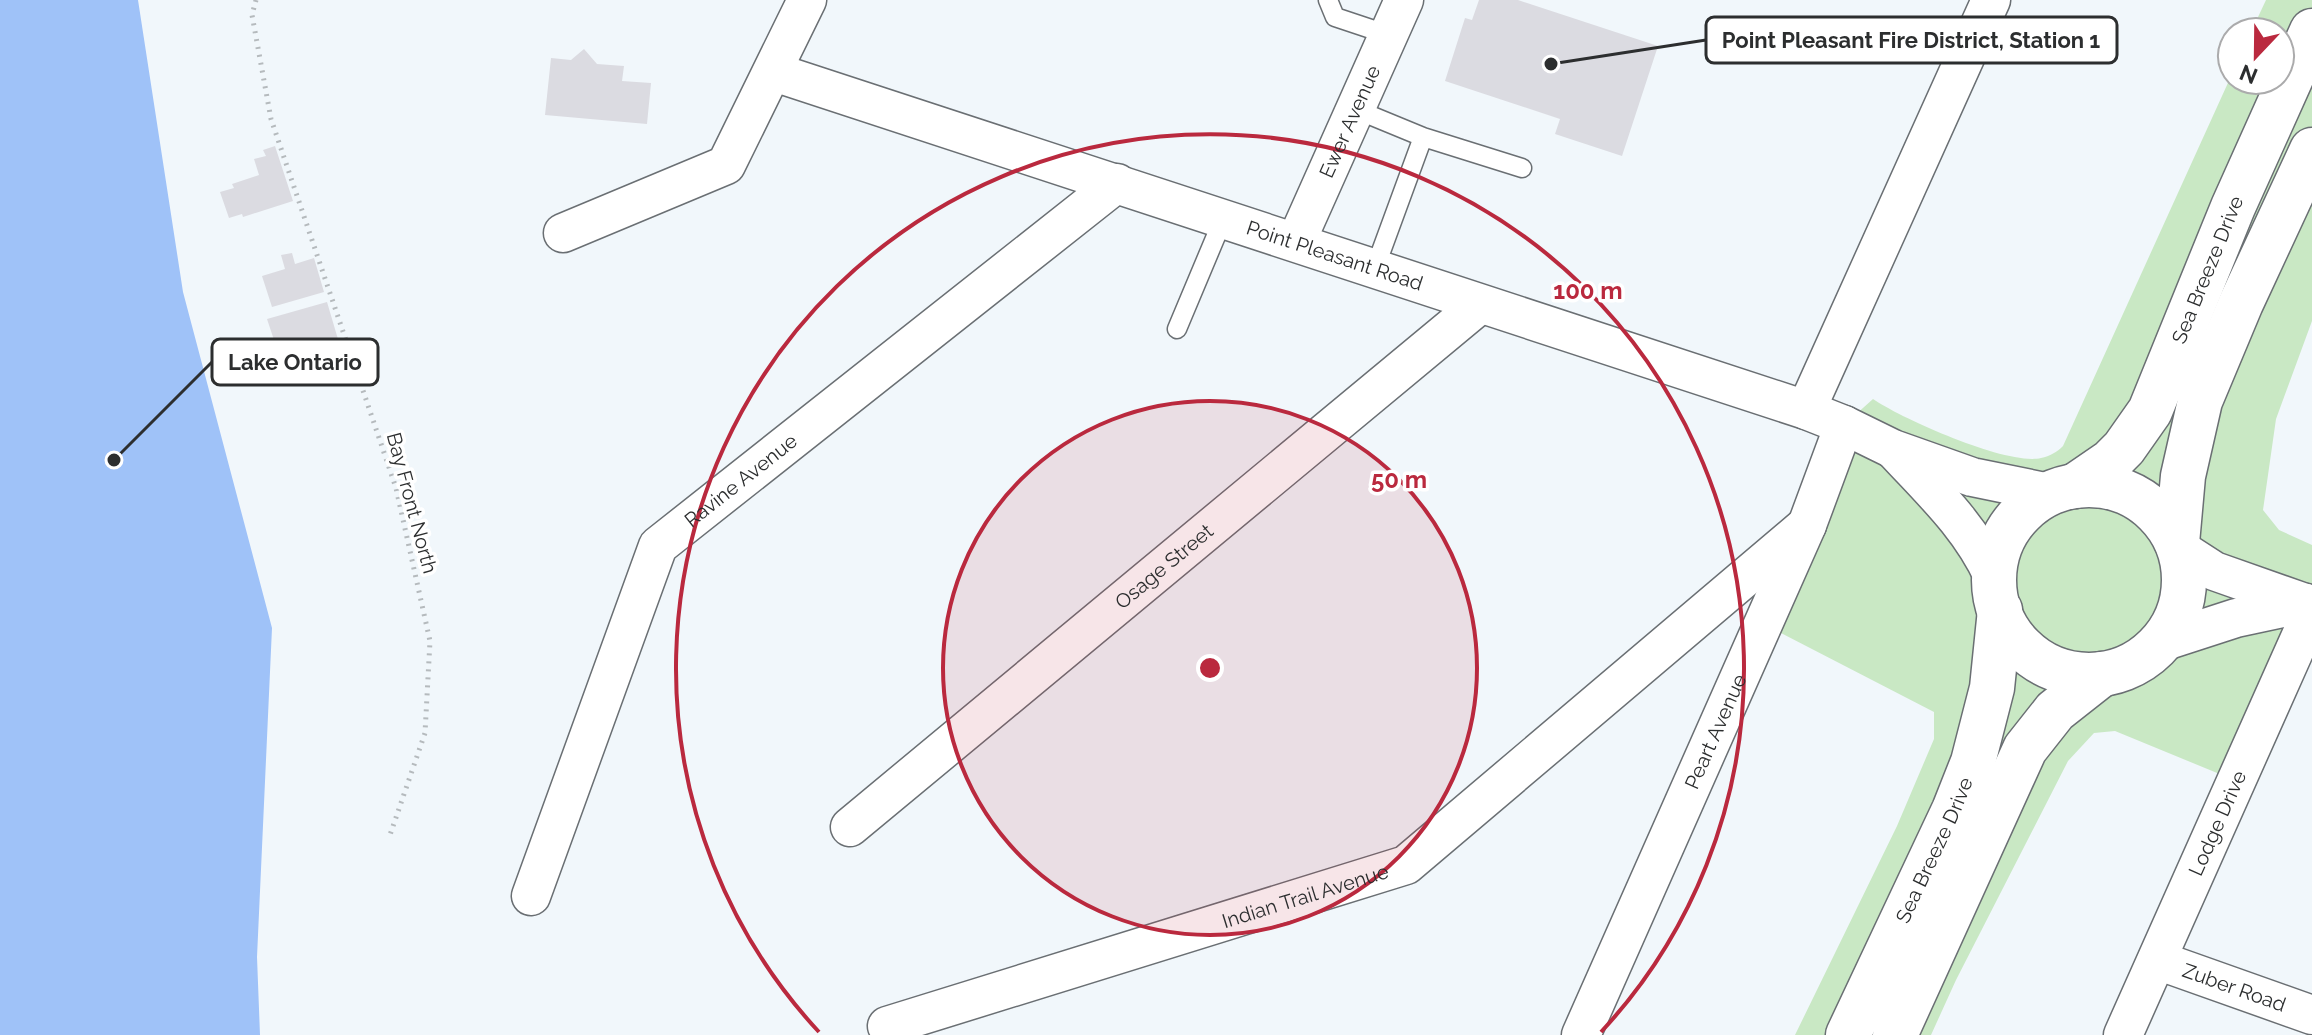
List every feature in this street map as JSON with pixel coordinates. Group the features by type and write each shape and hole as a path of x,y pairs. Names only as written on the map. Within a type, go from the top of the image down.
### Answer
{"main road":[{"name":"Sea Breeze Drive","path":"2062,489 2093,475 2124,448 2150,411 2233,207 2312,31"},
{"path":"2179,546 2162,517 2142,500 2120,489 2097,485 2062,489 2026,507 2008,528 1998,550 1997,593 2010,631 2023,648 2046,665 2073,674 2102,674 2124,669 2145,658 2162,642 2174,624 2182,604 2185,582 2179,546 2183,476 2200,401 2241,303 2312,150"},
{"name":"Sea Breeze Drive","path":"1848,1035 1954,810 1973,762 1992,688 1997,593"},
{"name":"Sea Breeze Drive","path":"1895,1035 2025,749 2055,711 2102,674"}],"street":[{"path":"563,233 726,165 807,0"},
{"name":"Ewer Avenue","path":"1296,242 1404,0"},
{"path":"1806,410 1991,0"},
{"name":"Point Pleasant Road","path":"774,72 1806,410 1893,449 1972,477 2062,489"},
{"name":"Ravine Avenue","path":"531,896 658,546 1117,183"},
{"name":"Osage Street","path":"850,827 1479,305"},
{"name":"Peart Avenue","path":"1581,1035 1807,525 1844,425"},
{"name":"Point Pleasant Road","path":"1893,449 1977,543 1997,593"},
{"name":"Indian Trail Avenue","path":"887,1026 1406,865 1807,525"},
{"path":"2179,546 2214,571 2310,606"},
{"path":"2162,642 2236,618 2310,606"},
{"name":"Lodge Drive","path":"2123,1035 2310,606"},
{"name":"Zuber Road","path":"2157,960 2312,1015"}],"lane":[{"path":"1328,0 1335,17 1389,35"},
{"path":"1355,109 1423,137 1522,168"},
{"path":"1375,268 1423,137"},
{"path":"1177,329 1224,217"}],"path":[{"name":"Bay Front North","path":"256,0 252,15 271,119 396,488 430,641 425,733 390,835"}],"green space":[{"path":"2266,0 2312,0 2312,321 2276,419 2263,510 2279,530 2312,545 2312,621 2222,775 2115,731 2094,733 2068,761 1931,1035 1795,1035 1897,826 1934,739 1934,712 1779,632 1844,425 1873,399 1930,429 2005,455 2041,458 2063,446 2222,96 2296,96 2296,16 2258,16"}],"water":[{"path":"0,0 138,0 183,292 272,628 257,957 260,1035 0,1035"}],"building":[{"path":"1479,0 1518,0 1658,46 1622,156 1555,134 1560,119 1445,81 1465,18 1472,20"},
{"path":"584,49 597,64 624,66 622,81 651,83 647,124 545,115 551,58 571,60"},
{"path":"275,146 293,201 243,217 242,214 229,218 220,192 234,188 232,184 259,175 254,159 266,156 263,150"},
{"path":"292,253 295,264 314,258 324,292 272,307 262,276 285,269 281,255"},
{"path":"327,302 340,346 312,354 309,343 278,352 267,319"}],"place":[{"name":"Point Pleasant Fire District, Station 1","path":"1551,64"},
{"name":"Lake Ontario","path":"114,460"}]}
